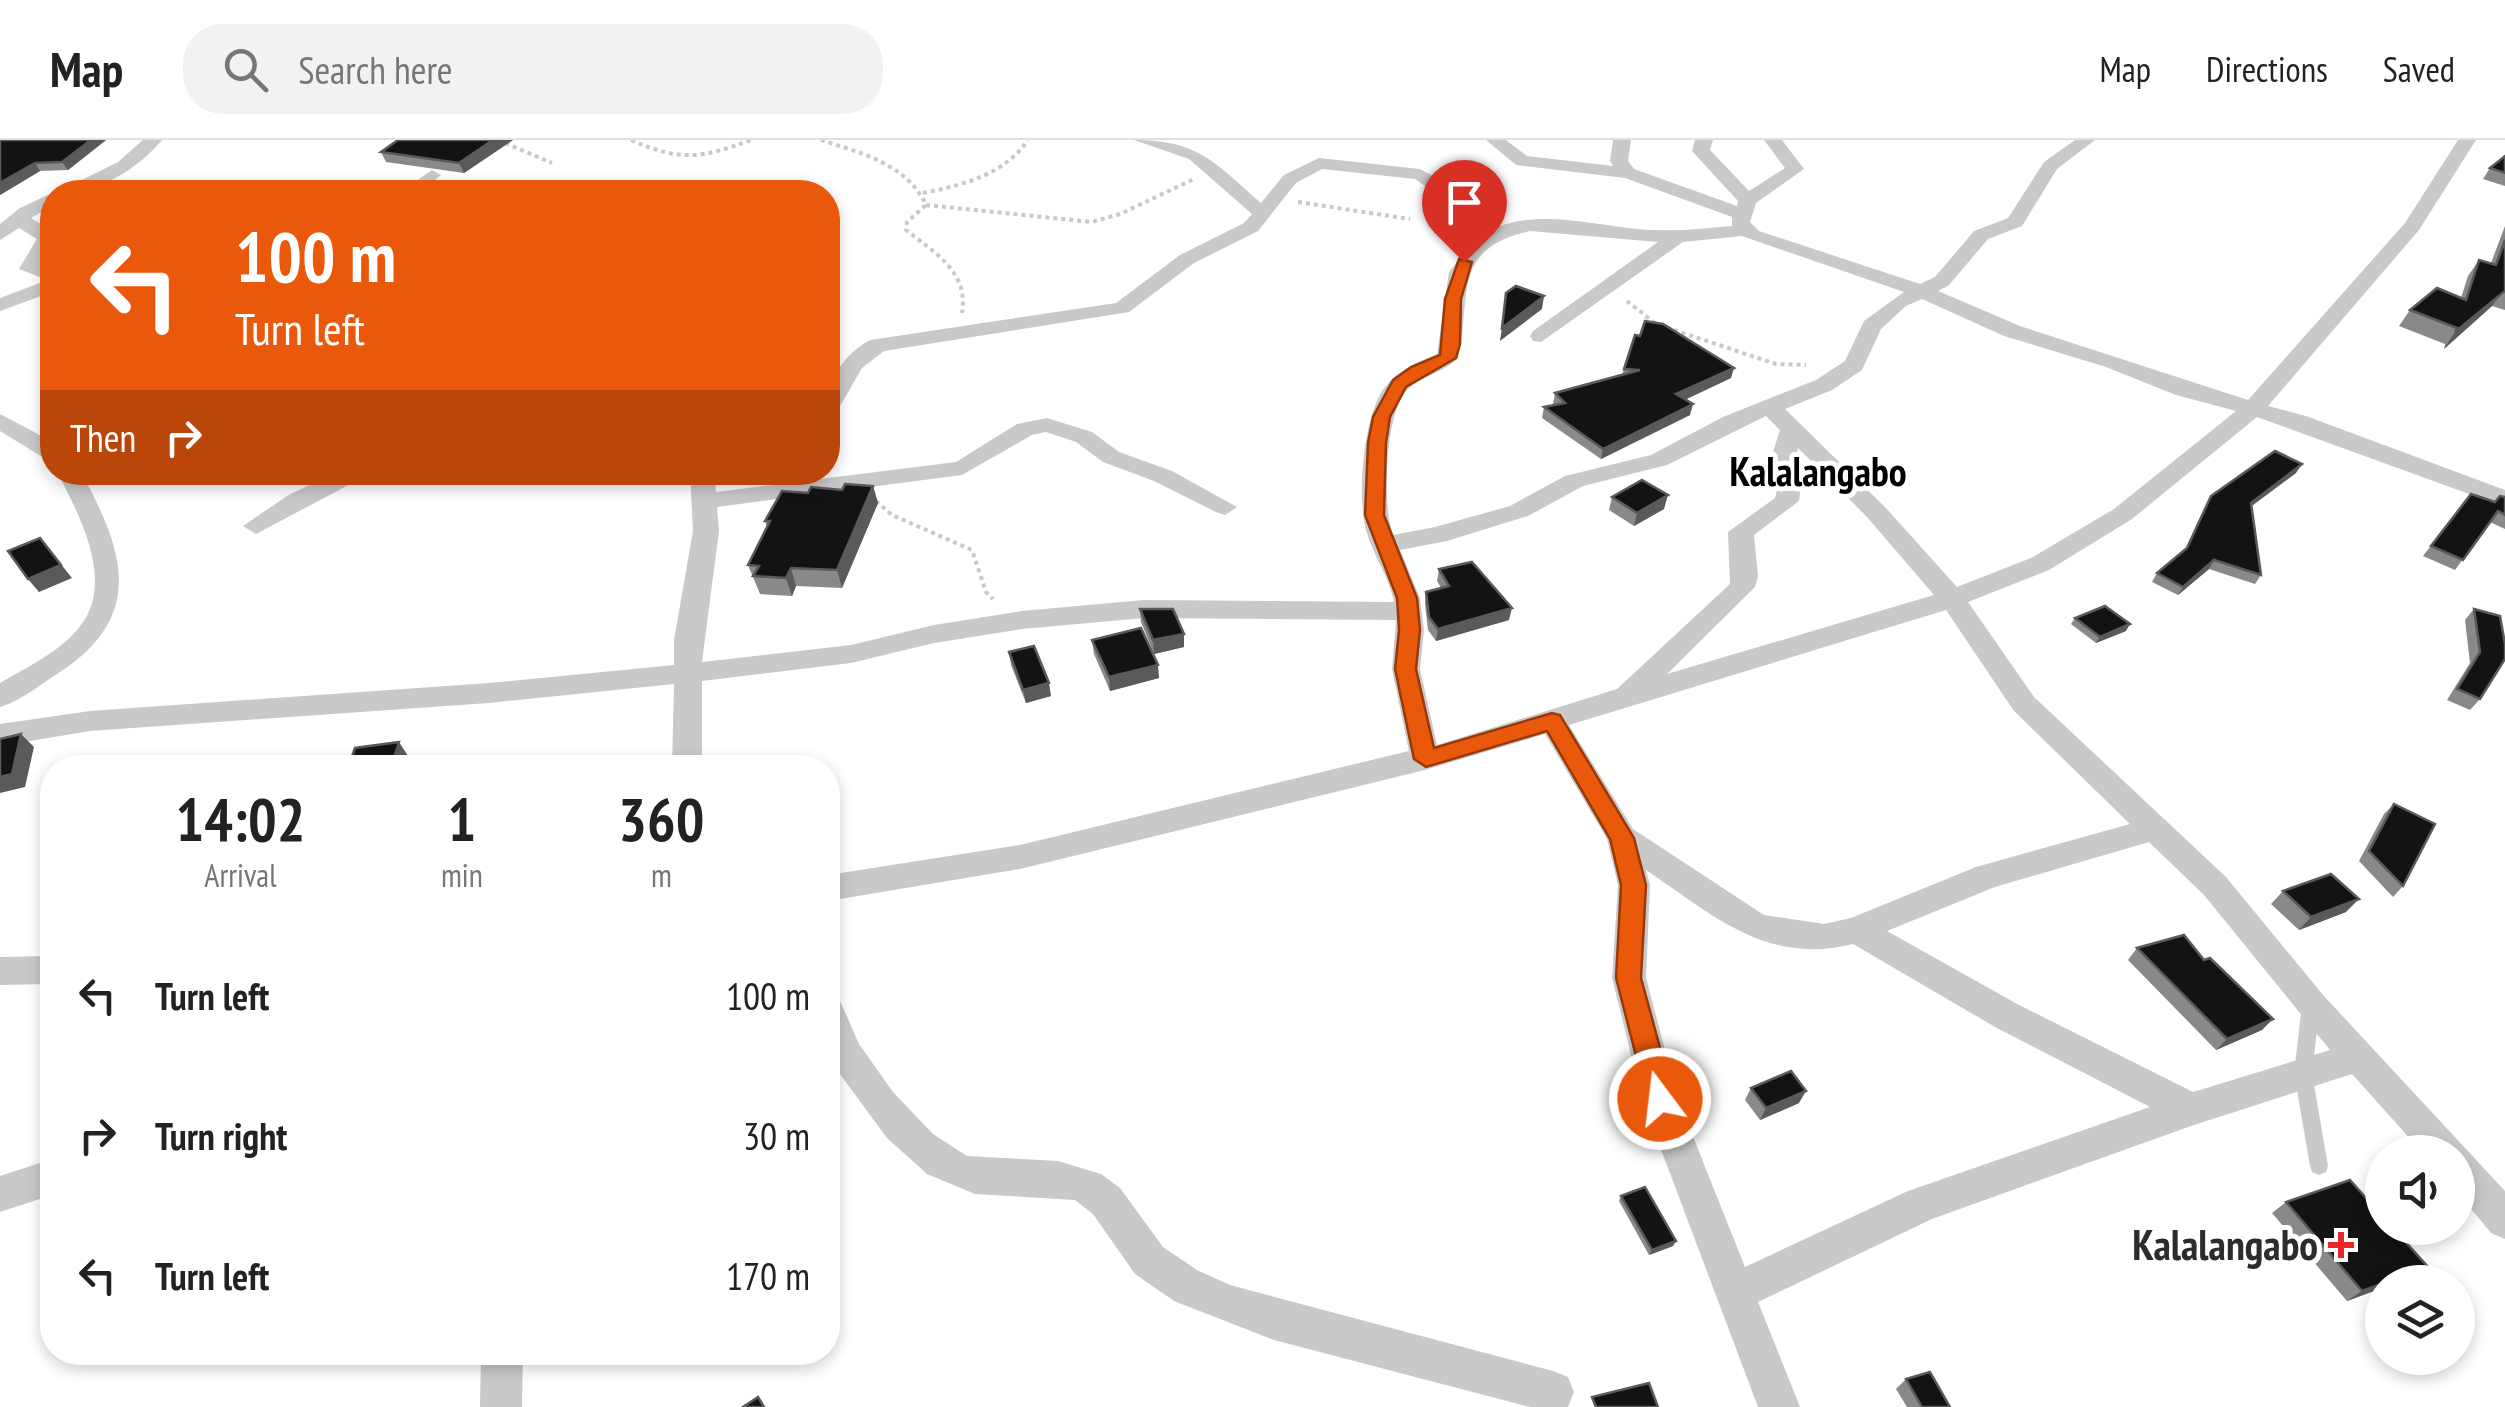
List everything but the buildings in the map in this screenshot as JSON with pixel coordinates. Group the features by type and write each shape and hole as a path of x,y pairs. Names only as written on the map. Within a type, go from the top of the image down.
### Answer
{"street":[{"path":"1143,140 1189,151 1270,206"},
{"path":"1495,140 1522,161 1628,173 1745,215 2012,331 2252,410 2298,421 2505,500"},
{"path":"1622,140 1618,161 1628,173"},
{"path":"1704,140 1701,151 1745,215"},
{"path":"1541,336 1678,236 1745,215 1795,170 1773,140"},
{"path":"1386,544 1438,535 1519,511 1574,481 1660,460 1731,422 1824,386 1854,365 1872,326 1919,290 1942,280 1981,235 2015,222 2050,166 2086,140"},
{"path":"840,886 1020,857 1426,759 1952,600 2040,564 2123,514 2252,410 2412,226 2467,140"},
{"path":"93,180 124,166 151,141"},
{"path":"840,385 864,351 878,345 1117,310 1186,259 1251,227 1294,175 1319,163 1415,172 1439,186 1457,215 1486,239"},
{"path":"426,180 432,175"},
{"path":"0,234 40,206"},
{"path":"18,218 40,231"},
{"path":"1426,759 1406,669 1407,598 1378,528 1374,502 1382,417 1398,384 1417,370 1447,358 1452,344 1457,280 1464,262 1486,239 1512,228 1538,224 1678,236"},
{"path":"40,250 29,270 40,272"},
{"path":"0,305 40,290"},
{"path":"1772,409 1876,512 1952,600 2024,704 2215,886 2312,1005 2431,1135"},
{"path":"0,421 40,444"},
{"path":"840,483 962,468 1026,429 1047,425 1074,433 1111,457 1163,476 1225,507"},
{"path":"1624,698 1742,587 1745,576 1741,532 1783,507 1790,494 1784,454 1791,430"},
{"path":"0,697 83,639 98,622 107,600 110,579 75,485"},
{"path":"256,526 299,499 331,485"},
{"path":"687,755 688,640 706,531 703,485"},
{"path":"704,502 775,485"},
{"path":"0,735 90,721 489,693 687,673 851,654 934,634 1022,620 1174,608 1279,613 1408,612"},
{"path":"1552,721 1622,838 1634,885 1628,978 1660,1099 1779,1407"},
{"path":"1622,838 1752,925 1776,933 1824,938 1856,930 1987,876 2154,828"},
{"path":"1856,930 2007,1016 2191,1108"},
{"path":"0,970 40,970"},
{"path":"840,1044 877,1102 928,1150 960,1172 1062,1181 1086,1187 1113,1206 1146,1257 1185,1286 1247,1313 1553,1392"},
{"path":"1737,1291 1922,1204 2191,1108 2360,1056"},
{"path":"0,1194 40,1180"},
{"path":"2475,1186 2505,1220"},
{"path":"501,1407 502,1365"}],"lane":[{"path":"2312,1005 2303,1073 2319,1166"}],"path":[{"path":"498,140 552,163"},
{"path":"631,140 676,155 693,155 722,152 751,140"},
{"path":"821,140 885,162 921,194 926,205"},
{"path":"921,194 960,186 982,176 1024,148 1028,140"},
{"path":"926,205 1092,222 1178,190 1206,166"},
{"path":"926,205 905,226 959,273 968,296 955,334"},
{"path":"1270,206 1410,218"},
{"path":"1613,284 1633,309 1656,324 1684,330 1776,364 1854,365"},
{"path":"854,483 892,515 972,550 986,592 1022,620"}],"place":[{"name":"Kalalangabo","path":"2341,1245"}],"district":[{"name":"Kalalangabo","path":"1818,472"}],"route":[{"path":"1464,262 1453,299 1452,344 1447,358 1417,370 1398,384 1382,417 1377,443 1374,515 1407,598 1410,630 1406,669 1426,759 1552,721 1622,838 1634,885 1628,978 1660,1099"}]}
